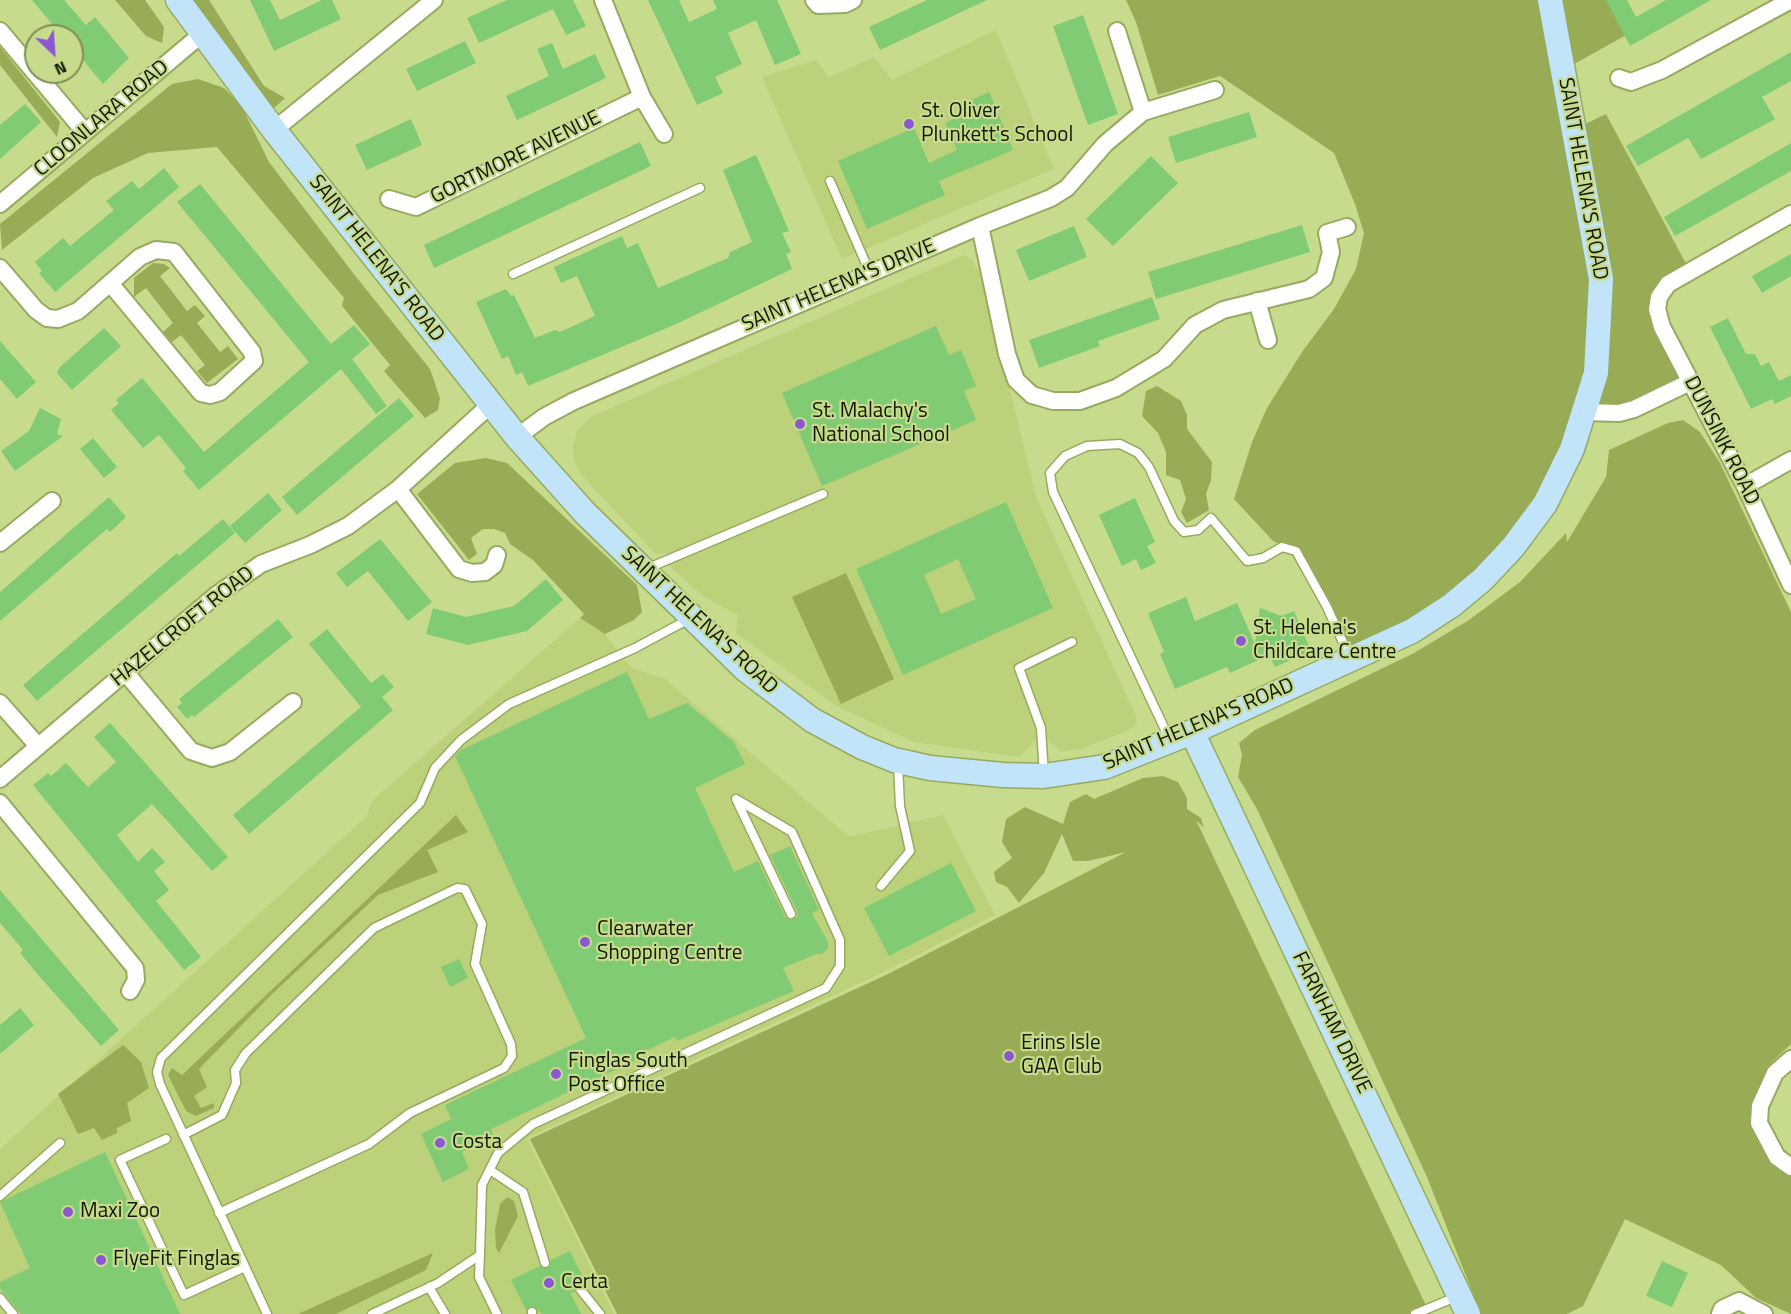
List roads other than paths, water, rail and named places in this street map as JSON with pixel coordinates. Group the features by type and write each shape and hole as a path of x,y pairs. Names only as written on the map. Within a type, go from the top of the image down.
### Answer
{"street":[{"name":"SAINT HELENA'S ROAD","path":"178,0 274,130 517,437 585,513 691,618 766,687 812,720 862,747 897,761 930,768 1003,775 1044,776 1104,767 1182,736 1412,631 1452,605 1514,547 1545,504 1572,449 1596,373 1601,279 1550,0"},
{"path":"274,130 434,0"},
{"path":"603,0 642,97 664,134"},
{"path":"814,0 818,5 845,4 853,0"},
{"path":"1619,78 1631,82 1662,70 1791,0"},
{"path":"1117,31 1143,112"},
{"path":"0,32 84,132"},
{"name":"CLOONLARA ROAD","path":"0,204 203,33"},
{"name":"SAINT HELENA'S DRIVE","path":"517,437 544,417 574,401 980,226 1051,198 1067,188 1105,144 1143,112 1215,90"},
{"name":"GORTMORE AVENUE","path":"389,199 416,207 642,97"},
{"name":"DUNSINK ROAD","path":"1791,214 1668,284 1659,297 1658,309 1662,327 1744,486 1791,585"},
{"path":"980,226 1007,354 1016,380 1032,395 1053,401 1080,401 1116,388 1164,359 1195,325 1223,310 1309,289 1324,278 1331,252 1327,233 1347,227"},
{"path":"0,268 36,310 47,318 70,316 140,257 156,250 174,252 252,352 254,361 220,392 210,395 201,393 110,283"},
{"path":"1257,302 1268,340"},
{"path":"1585,412 1619,413 1635,409 1690,382"},
{"name":"HAZELCROFT ROAD","path":"0,779 215,596 261,564 310,545 348,526 398,489 490,405"},
{"path":"1744,486 1791,460"},
{"path":"398,489 459,569 472,573 485,572 494,565 497,555"},
{"path":"0,543 52,501"},
{"path":"125,672 191,751 212,758 230,752 293,702"},
{"path":"0,703 38,746"},
{"name":"FARNHAM DRIVE","path":"1182,736 1464,1305"},
{"path":"0,803 135,968 136,980 130,991"},
{"path":"1791,1059 1775,1073 1760,1106 1759,1124 1777,1157 1791,1167"},
{"path":"1720,1314 1722,1309 1739,1301 1764,1314"}],"lane":[{"path":"830,181 870,273"},
{"path":"513,274 700,188"},
{"path":"1182,736 1053,492 1050,472 1065,456 1087,446 1120,444 1138,453 1149,467 1174,521 1184,532 1198,530 1211,518 1247,561 1263,558 1282,547 1296,551 1327,607 1351,660"},
{"path":"642,570 823,494"},
{"path":"267,1314 160,1084 157,1072 160,1058 420,803 435,768 461,740 509,704 635,648 691,618"},
{"path":"1044,776 1041,728 1018,668 1072,642"},
{"path":"881,886 910,851 900,806 897,761"},
{"path":"497,1314 479,1278 482,1185 498,1153 533,1124 826,988 840,966 840,940 792,832 736,799 791,914"},
{"path":"183,1135 222,1115 236,1083 235,1070 246,1053 374,928 457,888 465,889 482,924 476,964 511,1044 512,1056 504,1068 410,1113 369,1144 219,1213"},
{"path":"166,1139 120,1160 184,1295 244,1267"},
{"path":"0,1196 60,1143"},
{"path":"490,1170 523,1192 545,1263"},
{"path":"372,1314 429,1287 480,1255"},
{"path":"429,1287 445,1314"},
{"path":"580,1289 600,1314"},
{"path":"0,1298 13,1314"},
{"path":"1415,1314 1464,1305"}],"place":[{"name":"St. Oliver Plunkett's School","path":"909,124"},
{"name":"St. Malachy's National School","path":"800,424"},
{"name":"St. Helena's Childcare Centre","path":"1241,641"},
{"name":"Clearwater Shopping Centre","path":"585,942"},
{"name":"Erins Isle GAA Club","path":"1009,1056"},
{"name":"Finglas South Post Office","path":"556,1074"},
{"name":"Costa","path":"440,1143"},
{"name":"Maxi Zoo","path":"68,1212"},
{"name":"FlyeFit Finglas","path":"101,1260"},
{"name":"Certa","path":"549,1283"}]}
